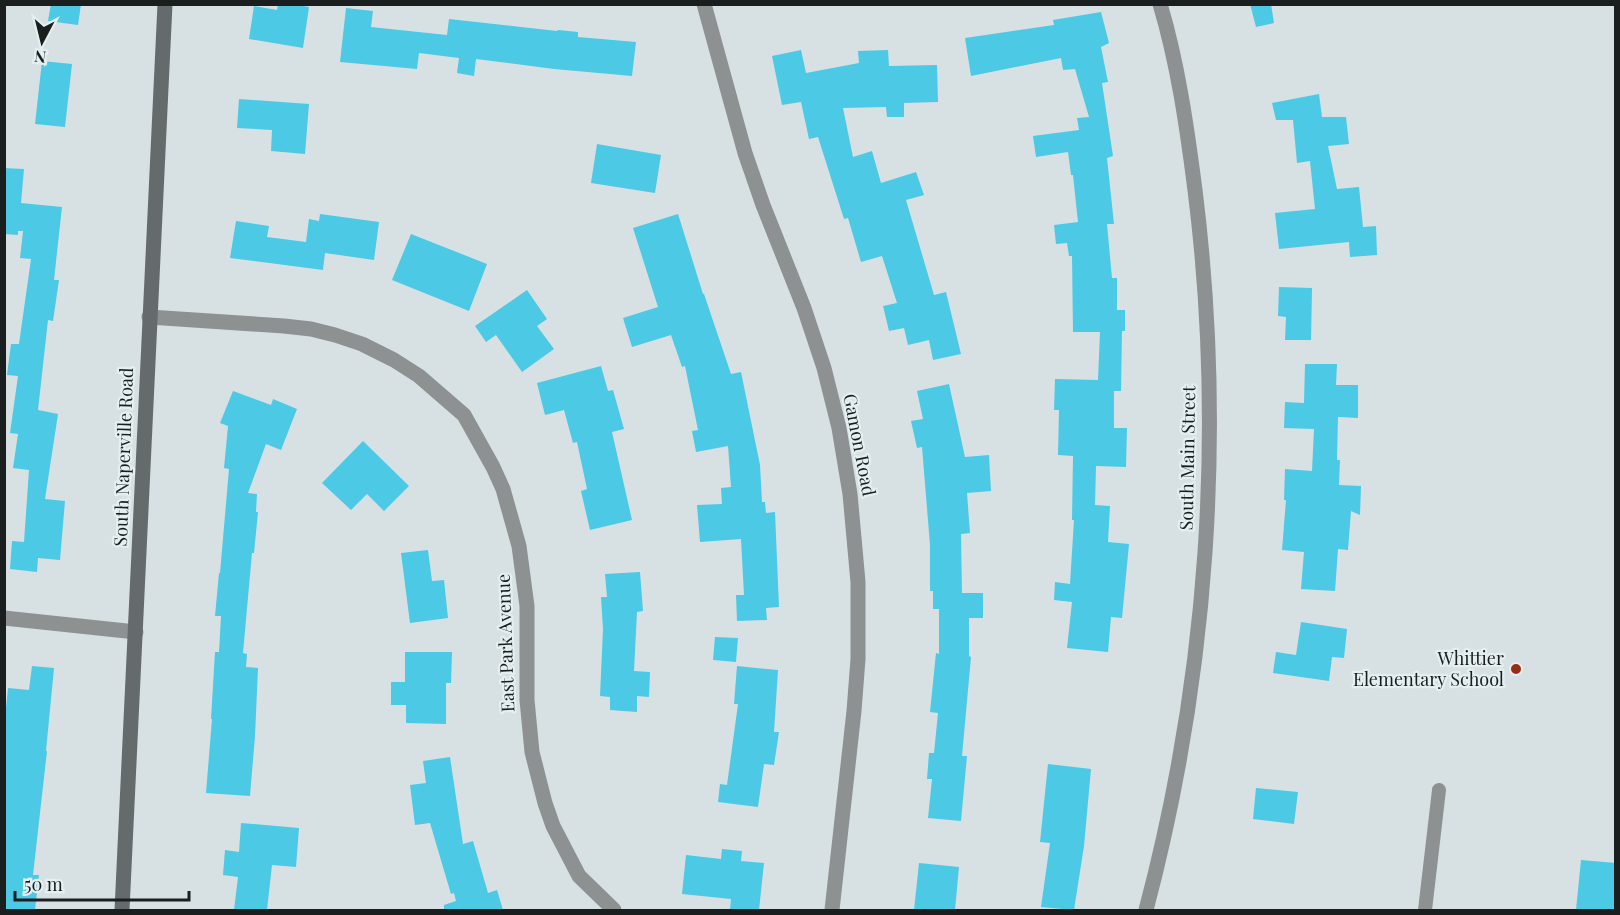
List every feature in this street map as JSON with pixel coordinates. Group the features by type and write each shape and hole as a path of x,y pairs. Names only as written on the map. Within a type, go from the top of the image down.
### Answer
{"main road":[{"name":"South Naperville Road","path":"122,910 165,4"}],"street":[{"name":"Gamon Road","path":"704,4 745,153 804,308 824,368 839,428 850,494 858,582 858,659 832,910"},
{"name":"South Main Street","path":"1146,910 1175,785 1196,659 1203,580 1210,405 1205,293 1198,213 1179,86 1160,4"},
{"name":"East Park Avenue","path":"149,317 284,326 311,329 334,335 362,344 394,360 419,376 464,415 493,466 503,489 519,546 527,606 527,700 532,752 544,803 553,826 579,876 614,910"},
{"path":"4,618 136,632"}],"lane":[{"path":"1425,910 1439,790"}],"building":[{"path":"51,4 81,4 78,25 48,21"},
{"path":"278,4 309,7 303,48 249,39 254,6 277,10"},
{"path":"1250,4 1271,4 1274,23 1256,27"},
{"path":"346,8 373,11 371,27 447,35 449,19 578,32 578,37 636,42 632,76 476,59 474,76 457,73 459,58 419,53 417,69 340,62"},
{"path":"1101,12 1109,43 1101,47 1108,82 1102,83 1113,156 1107,158 1114,224 1107,224 1112,278 1117,278 1117,310 1125,310 1125,331 1122,331 1121,391 1114,391 1114,428 1127,428 1126,467 1096,466 1095,505 1110,506 1108,542 1129,544 1122,618 1111,617 1108,652 1067,648 1072,602 1054,600 1055,582 1070,584 1074,520 1072,520 1073,456 1058,455 1059,410 1054,410 1055,379 1098,380 1100,332 1073,332 1072,256 1069,256 1067,243 1056,244 1054,225 1078,222 1068,152 1036,157 1033,136 1079,130 1077,118 1089,117 1075,69 1063,70 1061,58 971,76 965,38 1054,25 1053,20"},
{"path":"801,50 806,73 859,63 858,51 888,50 889,66 937,65 938,102 904,103 904,117 887,117 886,107 843,108 853,157 872,151 881,183 916,172 924,195 906,200 934,295 946,292 961,354 933,360 929,340 908,345 904,328 889,331 883,306 897,303 882,256 861,262 848,218 844,219 818,137 809,139 801,102 782,105 772,56"},
{"path":"42,61 72,64 65,127 35,124"},
{"path":"1319,94 1322,117 1346,117 1349,144 1328,146 1337,189 1359,187 1363,227 1376,226 1377,255 1350,257 1349,242 1279,249 1275,213 1315,209 1310,161 1297,163 1293,120 1276,120 1272,103"},
{"path":"239,99 309,104 305,154 271,151 272,130 237,128"},
{"path":"597,144 661,155 655,193 591,183"},
{"path":"4,168 24,169 21,203 62,207 54,280 59,280 53,321 48,320 38,410 58,414 45,499 65,501 60,560 38,558 37,572 10,569 12,541 24,542 29,470 13,468 18,434 10,433 18,376 7,375 11,344 19,344 31,259 20,258 23,231 18,231 18,235 4,234"},
{"path":"320,214 379,222 374,260 325,253 323,270 230,258 236,221 269,226 267,237 306,242 309,219 319,221"},
{"path":"678,214 731,374 741,372 760,465 762,502 765,502 766,513 775,512 779,607 766,608 767,620 737,621 736,595 744,595 741,539 700,542 697,505 722,504 721,488 731,487 728,446 696,452 692,431 698,430 685,366 682,367 671,335 632,347 623,318 658,307 633,228"},
{"path":"411,234 487,264 469,311 392,280"},
{"path":"1279,287 1312,288 1311,340 1285,340 1286,317 1278,316"},
{"path":"527,290 547,319 537,326 554,349 522,372 496,335 486,342 475,326"},
{"path":"1305,364 1337,364 1336,385 1358,385 1358,418 1338,417 1337,460 1340,460 1339,485 1361,486 1360,515 1351,511 1348,550 1338,549 1335,591 1301,589 1304,552 1282,550 1286,500 1284,500 1285,469 1312,471 1314,429 1284,428 1285,402 1304,403"},
{"path":"601,366 608,391 613,390 624,429 612,432 632,520 590,530 581,491 587,489 577,442 573,443 564,410 545,415 537,383"},
{"path":"949,384 965,457 989,455 991,491 967,493 970,533 961,534 962,593 983,593 983,618 969,618 969,656 971,657 962,756 967,756 961,821 928,818 932,779 927,779 929,753 934,753 938,713 930,712 936,653 939,654 939,609 933,609 933,591 930,591 930,545 922,447 917,448 911,421 923,419 917,391"},
{"path":"233,391 271,405 273,399 297,409 281,450 266,444 248,493 257,494 256,512 258,512 243,653 247,654 246,667 258,668 250,796 206,793 215,652 219,652 221,616 215,616 229,469 224,468 228,426 220,423"},
{"path":"363,441 409,486 384,511 367,494 351,510 322,483"},
{"path":"428,550 432,581 444,580 448,618 410,623 401,553"},
{"path":"640,572 643,611 637,612 634,671 650,672 649,697 637,696 637,712 610,710 610,697 600,696 603,629 601,597 607,597 605,574"},
{"path":"1301,622 1347,629 1344,658 1332,657 1329,681 1273,673 1276,652 1296,655"},
{"path":"715,637 738,638 736,662 713,660"},
{"path":"405,652 452,652 451,683 446,683 446,724 406,723 406,705 391,705 391,682 405,682"},
{"path":"32,666 54,668 33,875 39,875 35,910 4,910 4,728 8,688 29,690"},
{"path":"737,666 778,670 774,732 779,732 774,765 764,764 758,807 718,802 720,784 727,785 738,704 734,704"},
{"path":"450,757 463,844 473,841 488,893 497,890 503,910 444,910 444,905 456,901 454,893 451,894 430,823 415,825 410,785 426,783 423,761"},
{"path":"1048,764 1091,769 1084,846 1074,910 1041,907 1050,843 1040,842"},
{"path":"1256,788 1298,792 1294,824 1253,819"},
{"path":"241,823 299,828 296,867 272,865 267,910 234,910 238,877 223,875 225,850 239,852"},
{"path":"722,849 742,851 741,861 764,863 759,910 730,910 731,899 682,894 686,855 721,859"},
{"path":"1581,860 1616,863 1614,910 1576,910"},
{"path":"919,863 959,867 955,910 914,910"}],"place":[{"name":"Whittier Elementary School","path":"1516,669"}]}
